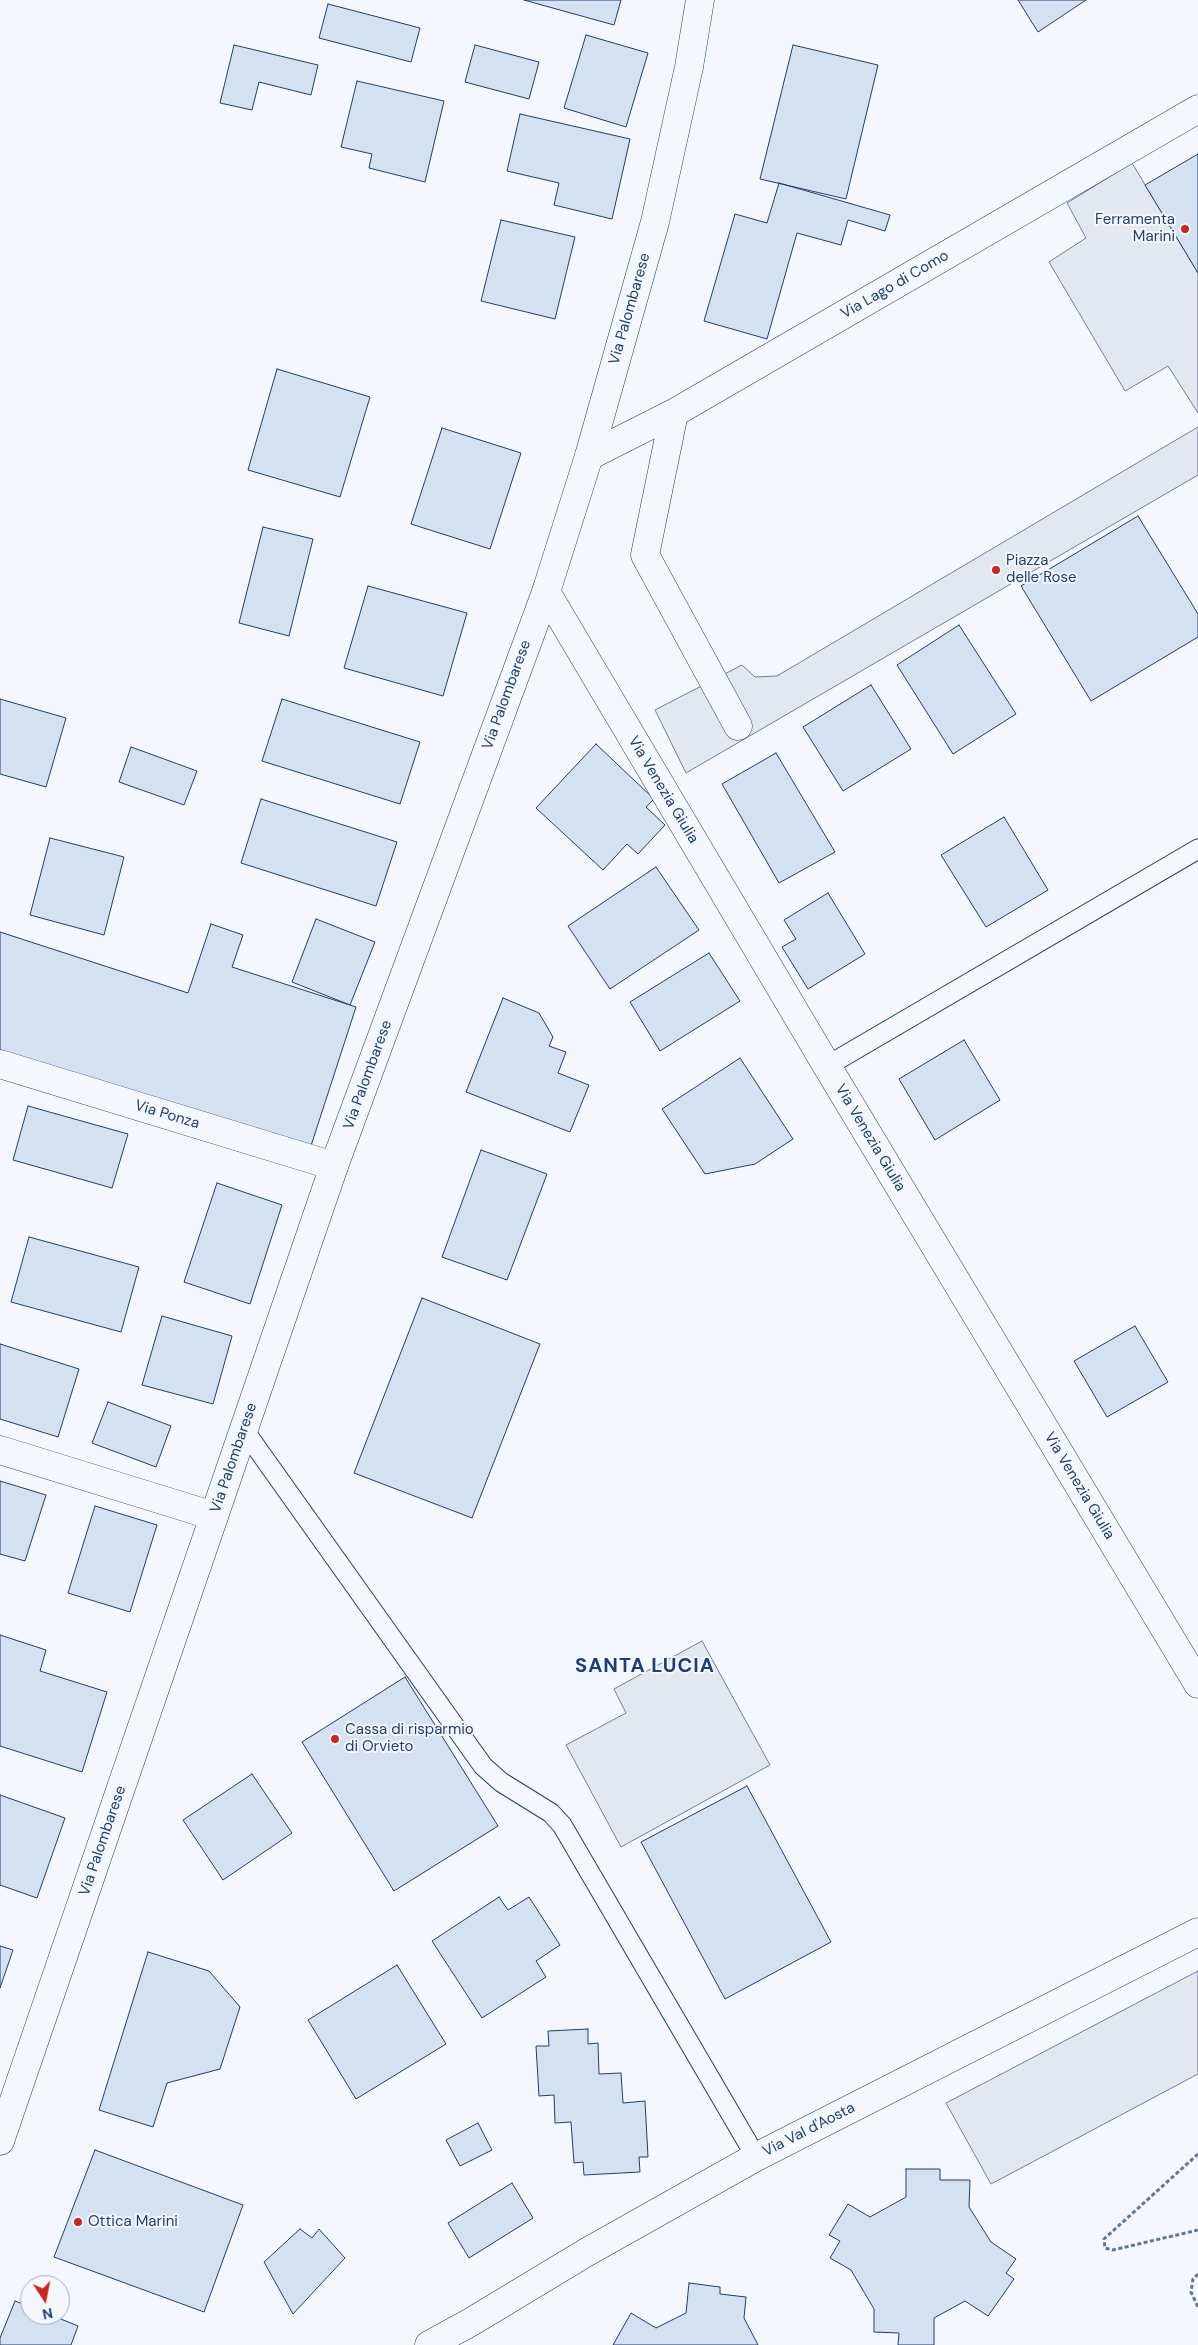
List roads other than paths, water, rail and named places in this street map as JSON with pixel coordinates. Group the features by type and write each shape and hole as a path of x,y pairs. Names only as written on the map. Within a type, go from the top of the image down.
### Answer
{"street":[{"name":"Via Palombarese","path":"0,2141 334,1166 546,592 589,456 655,222 689,67 700,0"},
{"name":"Via Lago di Como","path":"589,456 674,413 1198,109"},
{"path":"674,413 645,556 738,726"},
{"name":"Via Venezia Giulia","path":"546,592 827,1066 1198,1684"},
{"name":"Via Ponza","path":"0,1064 334,1166"},
{"path":"0,1450 214,1516"},
{"name":"Via Val d'Aosta","path":"429,2345 587,2252 756,2157 1198,1932"}],"lane":[{"path":"827,1066 1198,849"},
{"path":"244,1430 483,1766 501,1782 551,1813 570,1837 756,2157"}],"place":[{"name":"Ferramenta Marini","path":"1185,229"},
{"name":"Piazza delle Rose","path":"996,570"},
{"name":"Cassa di risparmio di Orvieto","path":"335,1739"},
{"name":"Ottica Marini","path":"78,2222"}],"district":[{"name":"SANTA LUCIA","path":"645,1667"}]}
